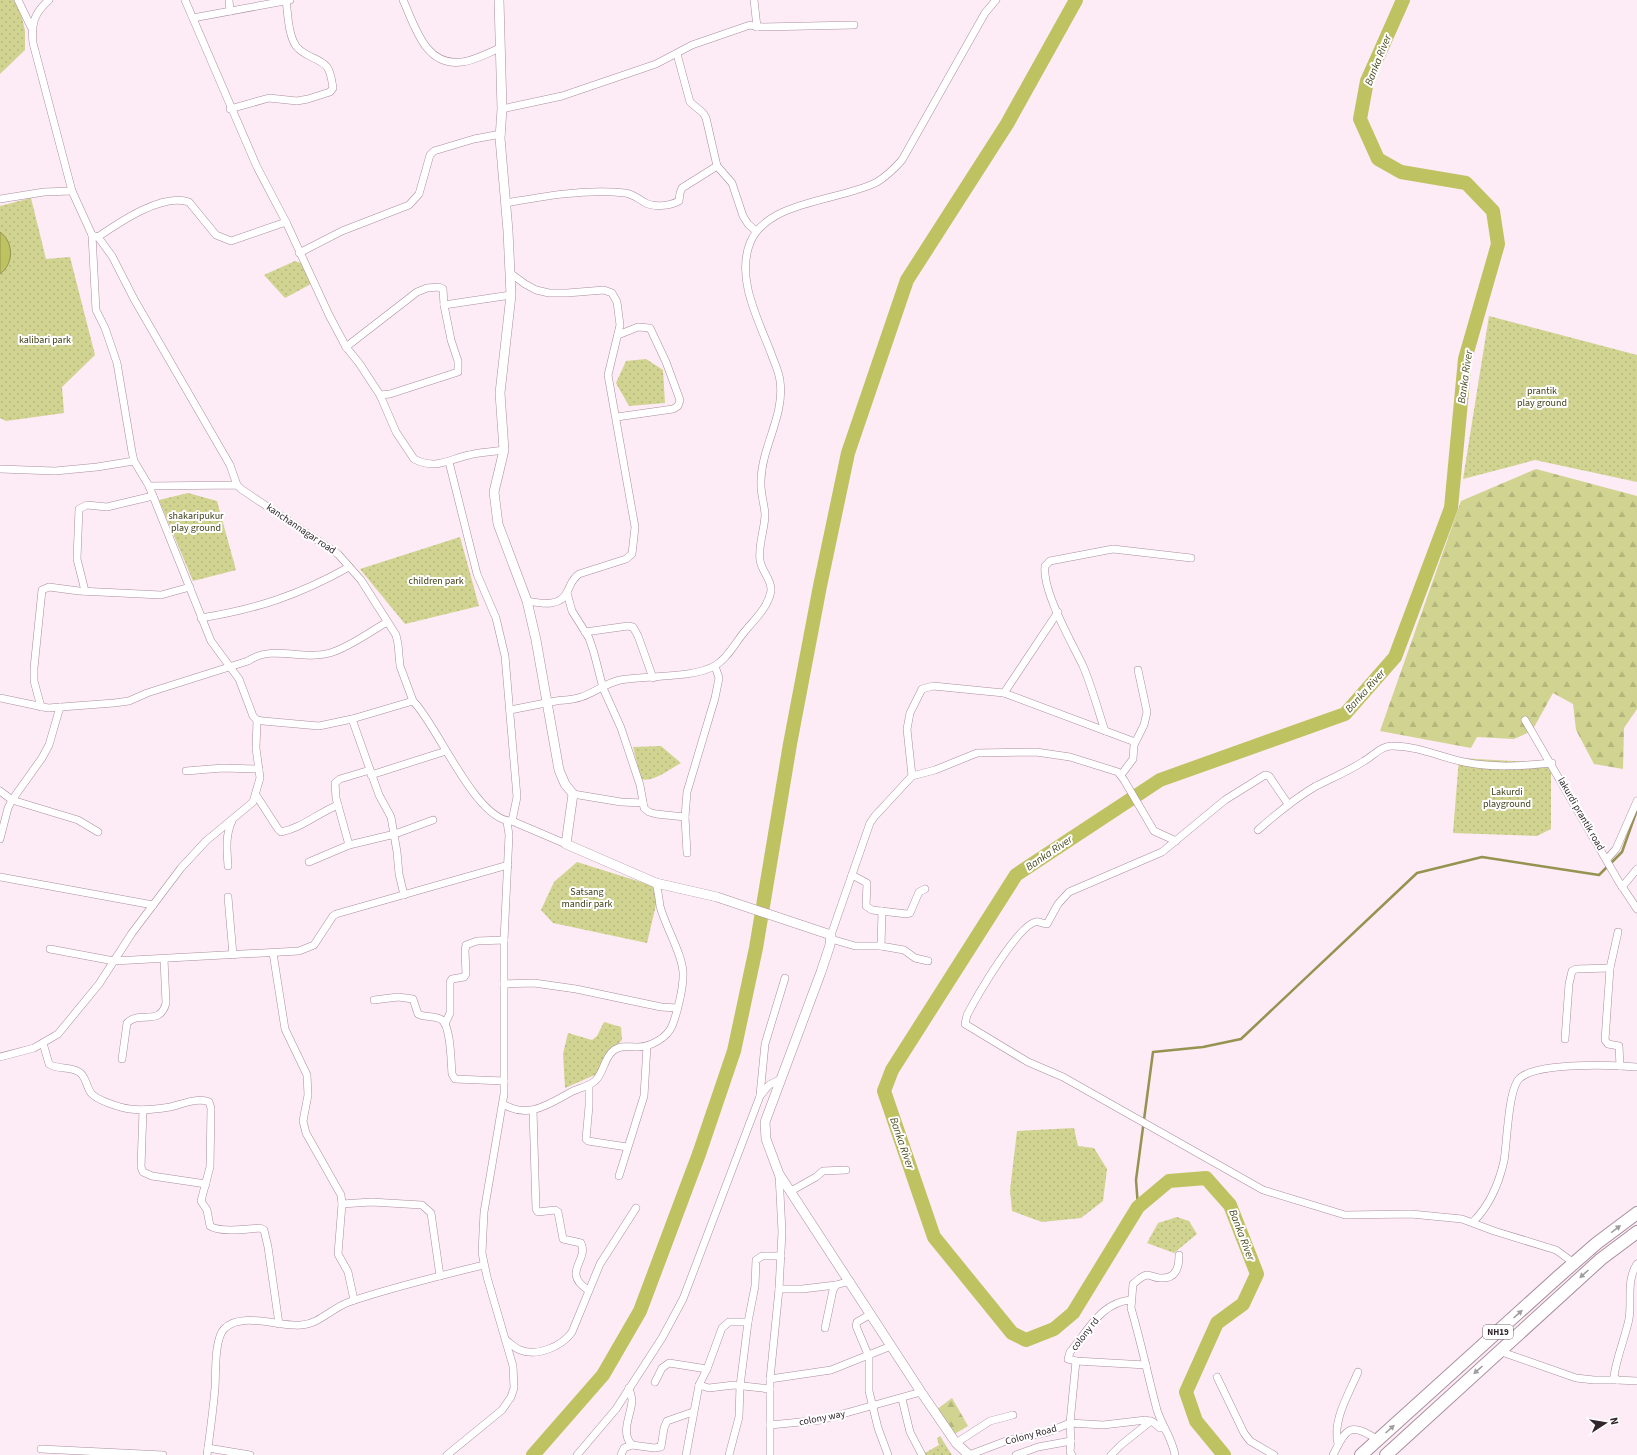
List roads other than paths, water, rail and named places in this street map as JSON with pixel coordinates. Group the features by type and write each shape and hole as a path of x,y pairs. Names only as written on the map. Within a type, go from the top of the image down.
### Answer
{"highway":[{"name":"NH19","path":"1361,1455 1574,1263 1597,1243 1637,1213"},
{"name":"NH19","path":"1386,1455 1602,1258 1637,1232"}],"main road":[{"path":"499,0 502,109 501,134 511,295 500,393 504,450 494,492 498,524 527,601 536,640 559,770 565,784 573,794 566,844 656,882 717,897 831,937 821,972 765,1122 764,1130 771,1157 779,1174 921,1392 956,1443 969,1455"}],"street":[{"path":"18,0 31,27 36,55 72,191 95,236 112,256 134,299 230,465 237,484 150,486"},
{"path":"31,27 40,9 49,0"},
{"path":"185,0 230,109 286,222 299,253 346,347 359,363 380,395 396,432 414,460 430,465 448,462 468,455 504,450"},
{"path":"229,0 230,11"},
{"path":"193,18 287,0 295,44 300,51 315,60 322,62 328,67 333,88 330,92 297,101 269,98 230,109"},
{"path":"403,0 426,48 436,57 446,61 462,62 500,48"},
{"path":"754,0 757,27"},
{"path":"510,710 578,698 621,680 679,675 715,666 725,657 742,633 763,610 770,593 769,580 760,563 759,550 765,512 761,482 762,466 781,404 781,389 778,374 751,300 746,278 746,262 750,244 756,231 765,223 790,209 874,183 893,171 902,160 985,13 996,0"},
{"path":"502,109 562,96 656,64 692,45 750,25 757,27 854,25"},
{"path":"677,54 690,102 703,113 706,118 718,166 732,183 743,216 748,224 756,231"},
{"path":"299,253 342,231 409,205 419,194 430,155 434,151 474,139 501,134"},
{"path":"506,203 573,193 605,193 632,194 647,204 664,205 680,201 680,193 682,188 718,166"},
{"path":"0,199 44,192 72,191"},
{"path":"95,236 126,218 160,204 176,200 189,202 216,235 231,241 286,222"},
{"path":"0,1057 19,1053 58,1034 98,984 153,905 181,868 201,846 253,802 260,778 258,769 257,720 248,706 239,679 211,641 150,486 134,461 128,440 117,363 105,328 96,310 95,236"},
{"path":"510,273 536,290 549,293 604,290 612,293 617,302 620,325 608,375 636,527 632,554 626,559 579,574 573,578 567,593 562,600 544,604 527,601"},
{"path":"346,347 417,292 427,288 439,287 444,289 444,305 451,340 458,361 458,372 390,394 380,395"},
{"path":"444,305 511,295"},
{"path":"617,418 674,409 678,406 680,400 666,362 650,328 638,327 618,335"},
{"path":"0,469 55,471 97,467 134,461"},
{"path":"447,1455 497,1414 512,1397 515,1378 507,1341 484,1265 482,1253 484,1212 503,1104 504,940 509,821 517,797 505,656 496,618 477,574 448,462"},
{"name":"kanchannagar road","path":"237,484 241,489 338,554 370,593 396,635 400,666 413,701 462,777 480,800 491,811 509,821 566,844"},
{"path":"85,591 77,559 79,509 87,506 107,507 153,496"},
{"path":"1105,731 1083,667 1058,612 1044,574 1045,566 1050,561 1113,549 1191,558"},
{"path":"201,618 238,612 301,592 349,567"},
{"path":"41,707 34,681 34,668 42,590 49,587 85,591 161,595 190,587"},
{"path":"567,593 572,610 585,632 594,653 603,688 621,728 640,785 643,803 649,812 685,817"},
{"path":"1004,693 1058,612"},
{"path":"0,698 41,707 60,707 129,701 147,693 230,667 266,653 318,655 330,653 387,622"},
{"path":"585,632 628,626 634,627 653,678"},
{"path":"688,853 685,817 688,784 718,687 719,678 715,666"},
{"path":"1124,775 1133,759 1135,742 1144,725 1147,712 1138,670"},
{"path":"912,776 912,766 907,742 907,729 910,713 922,689 933,686 1004,693 1135,742"},
{"path":"257,720 319,726 352,719 413,701"},
{"path":"0,839 8,808 12,800 49,745 60,707"},
{"path":"352,719 379,795 391,817 395,834 399,874 404,895"},
{"name":"lakurdi prantik road","path":"1525,720 1552,763 1615,876 1637,909"},
{"path":"1258,830 1288,804 1316,786 1367,760 1379,751 1391,745 1419,749 1462,762 1485,765 1524,766 1552,763"},
{"path":"349,845 334,788 336,781 446,751"},
{"path":"928,961 915,958 904,950 882,946 855,946 831,937 870,823 912,776 935,770 977,754 1036,752 1070,757 1111,769 1124,775 1154,831 1176,841"},
{"path":"186,771 223,768 258,769"},
{"path":"1288,804 1269,776 1265,775 1225,800 1176,841 1151,857 1069,892 1058,904 1047,924 1039,922 1033,923 1008,949 985,984 965,1019 965,1024 1028,1062 1063,1077 1244,1181 1273,1194 1344,1215 1437,1215 1473,1222 1494,1231 1556,1250 1574,1263"},
{"path":"0,791 12,800 78,820 98,832"},
{"path":"573,794 621,802 643,803"},
{"path":"256,795 278,830 281,832 302,824 325,810 338,805"},
{"path":"1608,861 1616,849 1637,801"},
{"path":"228,866 227,838 228,830 233,819"},
{"path":"309,862 349,845 395,834 433,820"},
{"path":"50,949 114,961 273,953 309,948 319,941 333,916 336,914 508,865"},
{"path":"1622,887 1637,869"},
{"path":"852,875 867,883 866,906 872,910 910,913 919,892 925,889"},
{"path":"0,877 153,905"},
{"path":"503,1104 512,1110 533,1110 545,1107 589,1085 601,1075 609,1056 615,1050 626,1046 647,1046 662,1039 669,1033 677,1008 683,973 660,906 656,882"},
{"path":"228,897 233,955"},
{"path":"882,911 882,946"},
{"path":"1618,932 1610,968 1605,1040 1608,1044 1619,1046 1620,1066"},
{"path":"445,1024 450,1013 450,982 452,978 464,977 466,974 466,945 477,941 504,940"},
{"path":"273,953 285,1029 307,1075 308,1095 303,1121 306,1133 328,1174 337,1186 342,1204 338,1254 348,1272 354,1300"},
{"path":"122,1059 127,1023 135,1018 153,1017 161,1014 165,1009 164,959"},
{"path":"1565,1039 1569,984 1572,971 1585,968 1610,968"},
{"path":"760,1096 765,1044 784,978"},
{"path":"504,984 534,983 576,989 662,1007 677,1008"},
{"path":"374,1000 398,997 413,999 418,1014 441,1020 445,1024 448,1032 452,1074 454,1079 504,1082"},
{"path":"42,1043 49,1064 55,1068 73,1069 80,1072 91,1093 96,1097 130,1109 143,1110 169,1107 198,1100 205,1100 209,1102 210,1158 206,1184 201,1201 207,1210 210,1226 221,1230 260,1228 264,1230 268,1247 279,1324"},
{"path":"619,1176 644,1096 647,1046"},
{"path":"1473,1222 1484,1211 1498,1181 1504,1161 1508,1121 1519,1078 1547,1068 1637,1067"},
{"path":"577,1455 603,1426 662,1338 683,1299 760,1096 768,1085 781,1079"},
{"path":"589,1085 586,1139 594,1142 627,1147"},
{"path":"143,1110 141,1168 143,1172 152,1176 206,1184"},
{"path":"533,1110 536,1209 538,1212 558,1212 564,1239 581,1243 582,1249 576,1278 579,1284 588,1290"},
{"path":"791,1191 816,1177 823,1171 846,1170"},
{"path":"770,1455 770,1379 779,1289 782,1232 779,1174"},
{"path":"342,1204 378,1202 422,1205 427,1208 431,1213 440,1276"},
{"path":"507,1341 516,1348 526,1351 550,1348 560,1344 572,1332 600,1264 636,1208"},
{"path":"1174,1455 1171,1438 1164,1428 1146,1365 1131,1300 1134,1284 1141,1278 1149,1275 1160,1278 1178,1270 1179,1255"},
{"path":"729,1455 739,1417 740,1386 748,1322 755,1286 756,1260 762,1256 781,1256"},
{"path":"1617,1380 1614,1376 1616,1362 1629,1318 1630,1286 1633,1270 1637,1264"},
{"path":"250,1455 208,1452 215,1387 215,1373 223,1331 232,1323 246,1321 279,1324 308,1324 341,1305 354,1300 484,1265"},
{"path":"779,1289 802,1289 836,1286 850,1281"},
{"path":"825,1328 833,1290 836,1286"},
{"name":"colony rd","path":"1131,1300 1122,1301 1108,1307 1096,1319 1068,1356 1071,1361 1146,1365"},
{"path":"871,1314 857,1322 856,1326 870,1356 868,1388 888,1455"},
{"path":"686,1455 699,1385 707,1370 724,1325 733,1321 748,1322"},
{"path":"770,1379 831,1370 870,1356 892,1346"},
{"path":"1499,1351 1576,1378 1637,1381"},
{"name":"Colony Road","path":"1072,1455 1070,1447 1070,1423 1076,1361"},
{"path":"654,1382 662,1368 669,1363 707,1370"},
{"path":"1338,1444 1336,1437 1338,1421 1358,1372"},
{"path":"1217,1377 1244,1433 1250,1441 1274,1455"},
{"path":"699,1385 714,1388 740,1386 770,1389"},
{"path":"629,1388 632,1401 627,1426 629,1440 632,1445"},
{"name":"colony way","path":"770,1425 821,1420 873,1405 902,1399 921,1392"},
{"path":"902,1399 908,1426 922,1455"},
{"path":"621,1455 624,1448 632,1445 653,1451 662,1445 664,1428 667,1420 693,1412"},
{"path":"956,1443 990,1421 1013,1416"},
{"path":"1111,1455 1151,1421 1164,1428"},
{"name":"Colony Road","path":"969,1455 1006,1441 1048,1432 1070,1423 1103,1425 1151,1421"},
{"path":"1333,1455 1345,1433 1351,1429 1358,1428 1378,1440"},
{"path":"1016,1455 1054,1442 1071,1440"},
{"path":"41,1449 162,1455"}],"waterway":[{"path":"533,1455 603,1375 640,1311 699,1154 734,1051 756,948 790,744 820,586 848,453 907,280 1007,124 1076,0"},
{"name":"Banka River","path":"1224,1455 1196,1421 1186,1392 1217,1323 1243,1304 1257,1274 1230,1205 1206,1178 1169,1181 1138,1207 1073,1313 1054,1329 1026,1340 1012,1333 934,1237 884,1091 892,1070 1016,875 1160,780 1345,714 1395,657 1451,508 1465,359 1498,244 1493,211 1466,183 1401,172 1378,159 1360,119 1367,81 1403,0"},
{"path":"1138,1207 1136,1180 1153,1052 1203,1047 1241,1039 1417,873 1482,857 1599,875 1622,852 1637,810"}],"park label":[{"name":"kalibari park","path":"45,340"},
{"name":"prantik play ground","path":"1542,396"},
{"name":"shakaripukur play ground","path":"196,522"},
{"name":"children park","path":"436,581"},
{"name":"Lakurdi playground","path":"1507,798"},
{"name":"Satsang mandir park","path":"587,898"}]}
